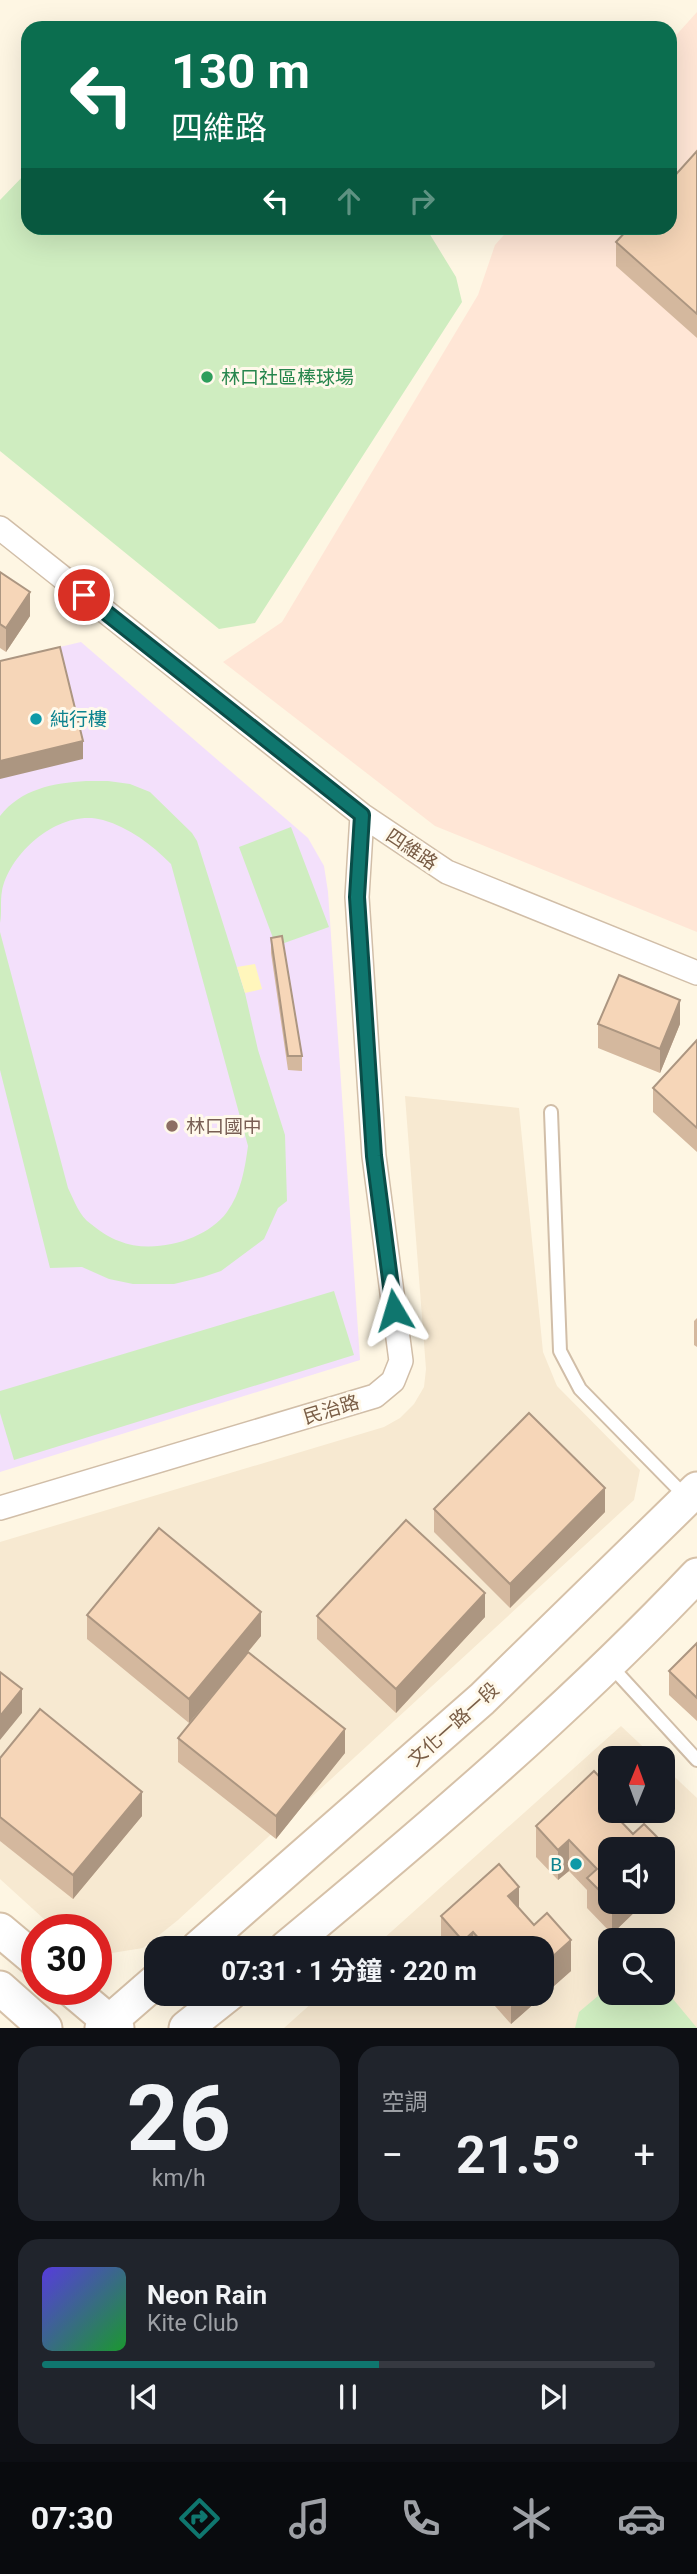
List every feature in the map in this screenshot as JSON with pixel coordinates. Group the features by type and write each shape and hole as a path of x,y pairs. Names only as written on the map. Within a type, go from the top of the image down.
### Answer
{"main road":[{"name":"文化一路一段","path":"212,1936 482,1699 692,1494"},
{"path":"300,1936 428,1830 608,1663 697,1575"},
{"path":"0,1930 21,1948"},
{"path":"0,1988 45,2028"},
{"path":"88,2005 110,2026 144,1993"},
{"path":"186,2028 214,2006"}],"street":[{"name":"四維路","path":"0,528 362,815 447,872 697,973"},
{"name":"民治路","path":"0,1507 375,1396 393,1381 401,1362 374,1156 357,897 362,815"}],"lane":[{"path":"551,1112 560,1351 580,1390 692,1494"},
{"path":"608,1663 697,1760"}],"shaded area":[{"path":"697,12 697,932 435,826 223,662 282,622 478,295 495,245 504,235 677,235 677,34"},
{"name":"林口國中","path":"81,642 308,838 324,866 360,1360 0,1472 0,661"},
{"path":"405,1096 519,1108 543,1352 557,1386 640,1470 634,1500 178,1920 158,1936 144,1936 143,1948 112,1953 112,1914 38,1914 0,1879 0,1542 384,1427 400,1418 414,1404 424,1387 426,1369"},
{"path":"621,1726 642,1746 599,1746"},
{"path":"598,1747 598,1824 676,1824 676,1778 697,1798 697,2028 284,2028 309,2006 554,2006 554,1936 386,1936"}],"green space":[{"name":"林口社區棒球場","path":"21,178 21,235 430,235 456,277 462,302 255,623 219,629 0,451 0,200"},
{"path":"86,781 130,784 150,792 197,841 245,993 258,1050 285,1135 287,1201 278,1208 264,1239 221,1271 174,1284 133,1284 109,1279 82,1267 50,1268 0,1070 0,932 68,1188 83,1217 119,1241 132,1245 162,1246 192,1238 206,1231 218,1222 232,1205 242,1180 248,1146 171,864 140,838 113,823 87,818 71,820 40,836 15,861 2,891 0,923 0,816 18,799 38,789"},
{"path":"291,827 329,927 276,946 239,847"},
{"path":"334,1291 354,1355 14,1460 0,1413 0,1391"},
{"path":"598,1996 598,2005 675,2005 675,2001 697,2028 575,2028 579,2012"}],"sand":[{"path":"255,964 262,989 245,993 237,967"}],"building":[{"path":"697,151 697,314 616,242 622,235 677,235 677,173"},
{"path":"0,572 30,592 6,628 0,624"},
{"name":"純行樓","path":"60,647 83,741 0,761 0,661"},
{"path":"282,936 302,1056 288,1056 271,938"},
{"path":"619,975 680,1000 660,1049 598,1024"},
{"path":"697,1040 697,1128 653,1088"},
{"path":"529,1413 605,1488 510,1584 434,1509"},
{"path":"406,1520 485,1593 396,1689 317,1616"},
{"path":"159,1528 261,1612 189,1699 87,1615"},
{"path":"697,1643 697,1698 669,1671"},
{"path":"248,1652 345,1729 276,1816 178,1738"},
{"path":"0,1672 22,1689 0,1716"},
{"path":"40,1709 142,1792 73,1875 0,1817 0,1758"},
{"path":"594,1771 598,1775 598,1824 624,1824 633,1834 644,1824 657,1837 598,1837 598,1889 587,1878 597,1869 569,1840 558,1850 536,1826"},
{"path":"499,1864 519,1887 508,1896 534,1925 547,1913 571,1940 554,1955 554,1936 476,1936 473,1932 469,1936 459,1936 441,1916"}],"place":[{"name":"林口社區棒球場","path":"207,377"},
{"name":"純行樓","path":"36,719"},
{"name":"林口國中","path":"172,1126"},
{"name":"B","path":"576,1864"}],"route":[{"path":"84,595 362,815 357,897 374,1156 394,1310"}]}
